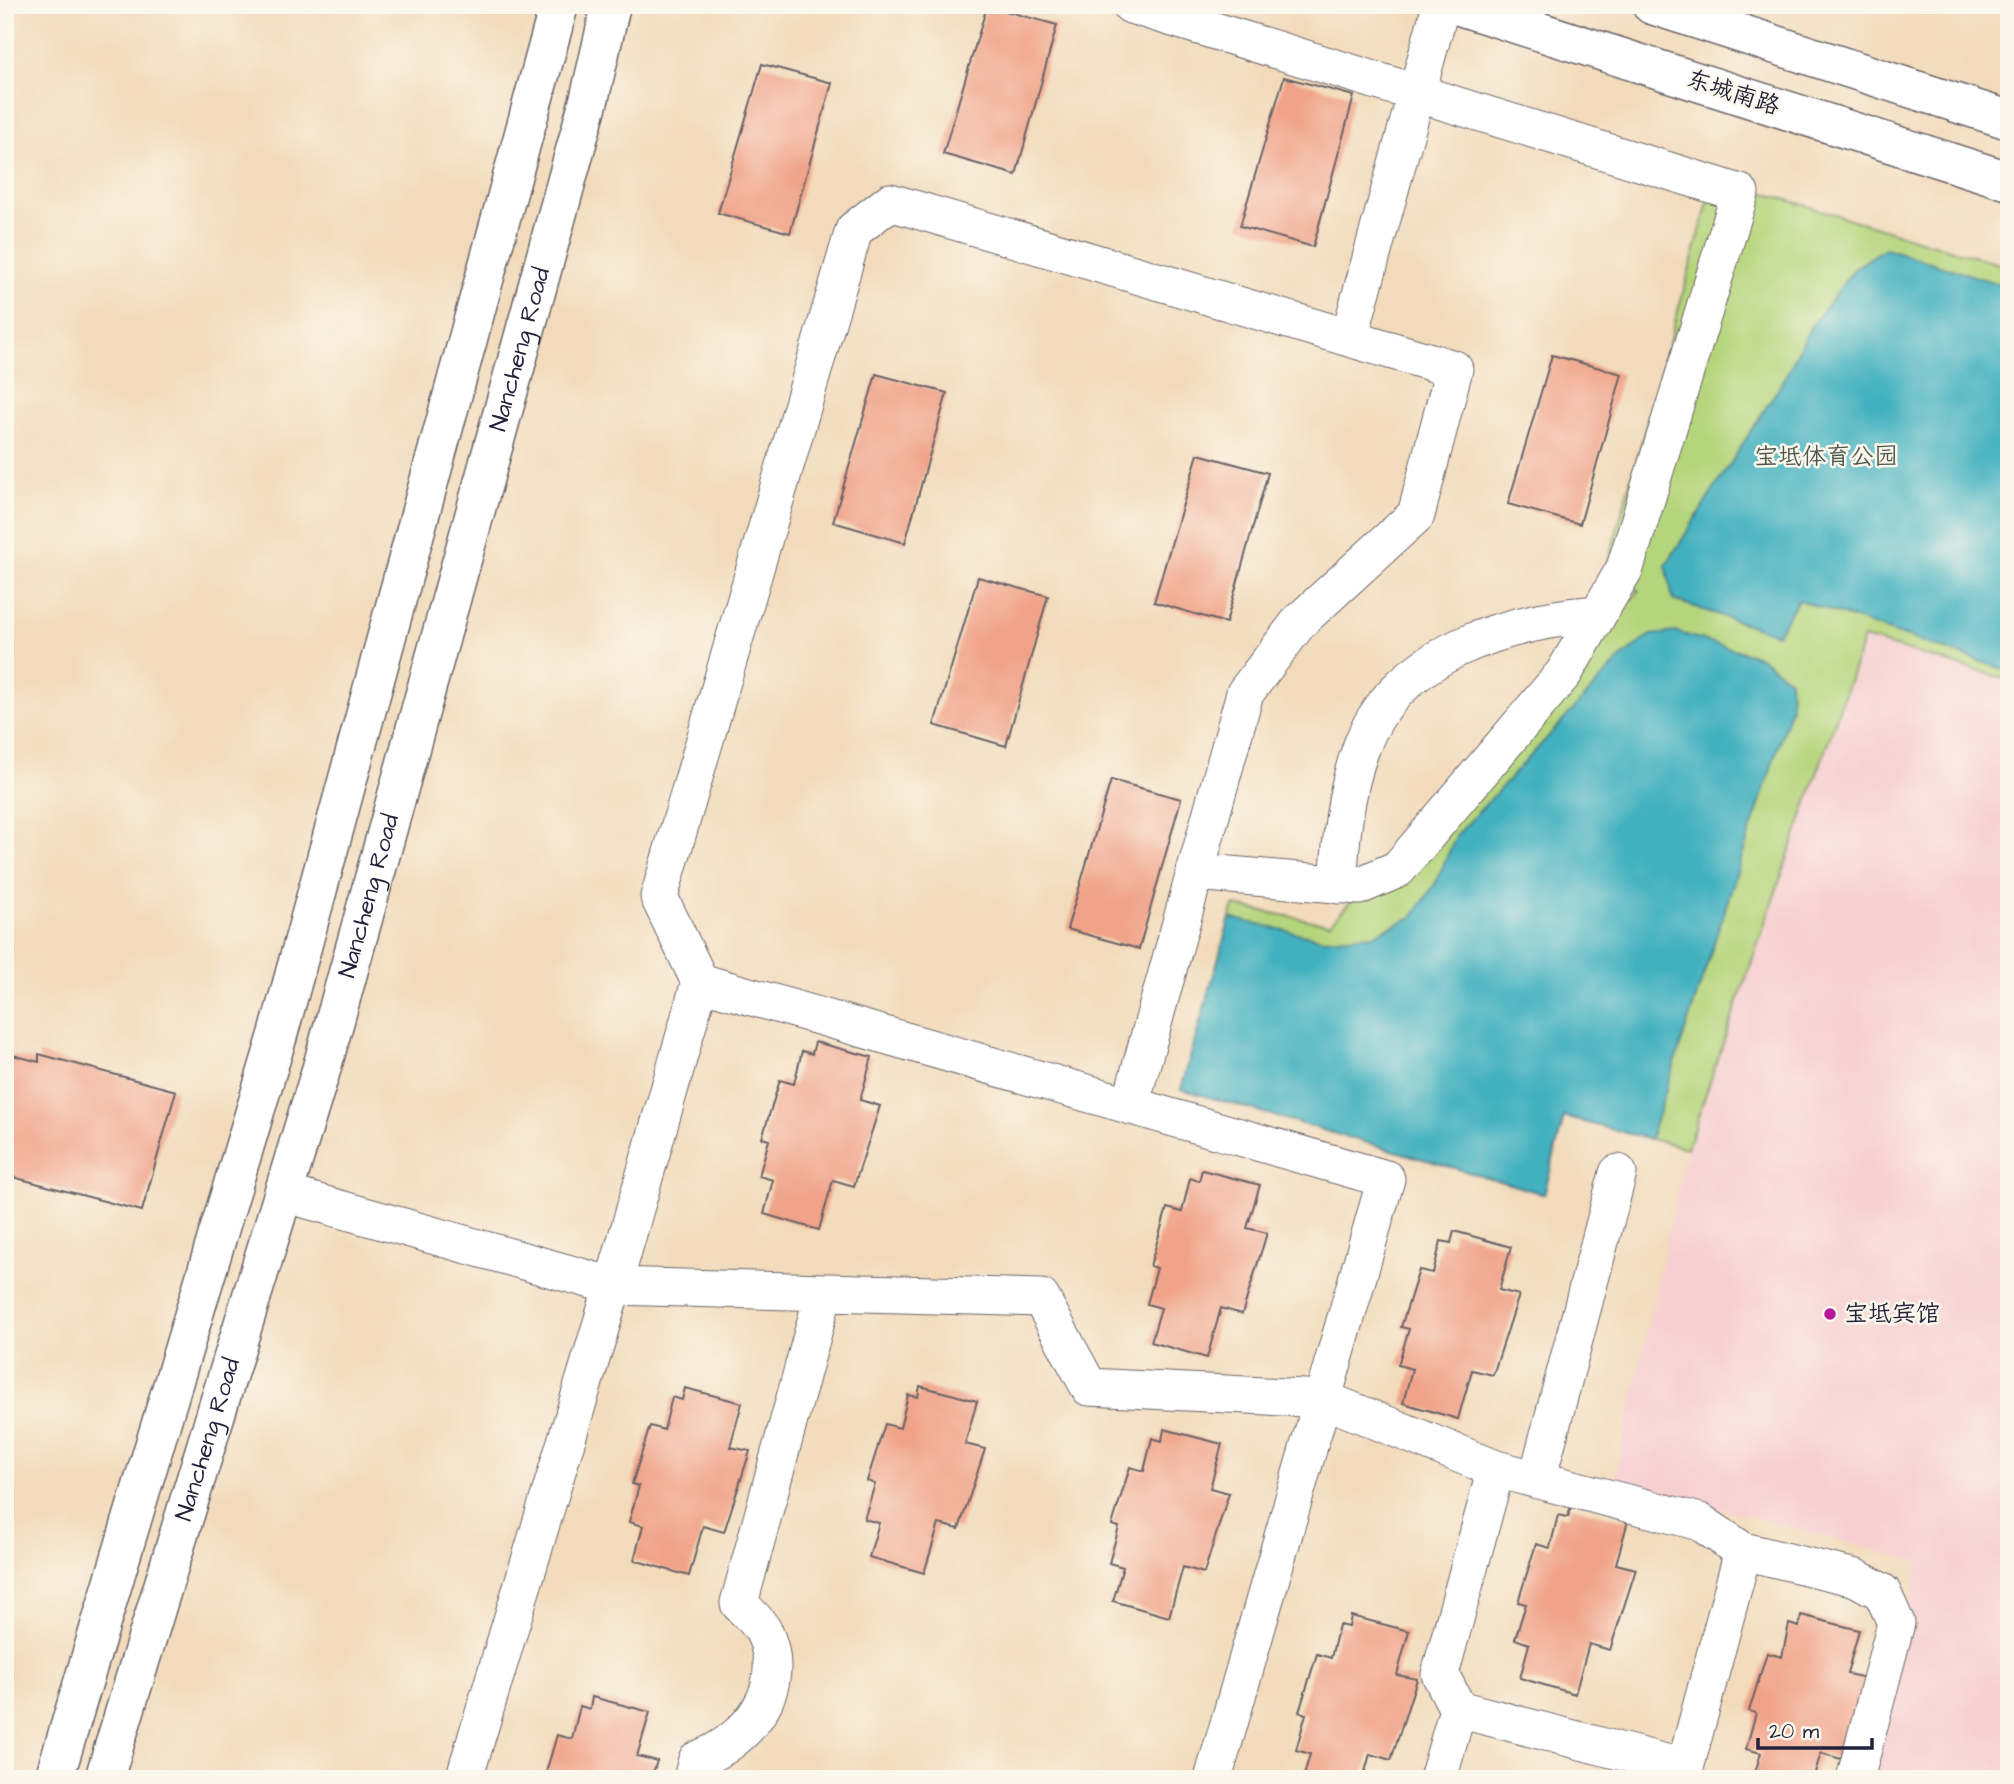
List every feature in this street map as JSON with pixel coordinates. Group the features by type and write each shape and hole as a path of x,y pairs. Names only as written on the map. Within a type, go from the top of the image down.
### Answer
{"main road":[{"name":"Nancheng Road","path":"54,1779 278,1035 559,5"},
{"path":"590,96 592,5"},
{"name":"Nancheng Road","path":"104,1779 322,1067 590,96 611,5"},
{"path":"590,96 619,40 633,5"},
{"name":"东城南路","path":"1456,5 2009,181"},
{"path":"1653,5 2009,120"}],"street":[{"path":"1131,5 1740,193 1625,568 1564,673 1398,869 1359,886 1195,872"},
{"path":"1349,338 1414,94 1441,5"},
{"path":"464,1779 613,1286 700,982 659,897 855,230 890,202 1454,369 1416,515 1300,621 1245,693 1130,1105"},
{"path":"1338,885 1342,822 1361,747 1390,696 1432,660 1505,629 1562,616 1598,614"},
{"path":"700,982 1387,1179 1213,1779"},
{"path":"1537,1480 1618,1173"},
{"path":"284,1193 613,1286 1041,1298 1089,1387 1323,1399 1496,1469 1700,1522 1743,1551 1856,1578 1882,1592 1896,1623 1855,1779"},
{"path":"692,1779 698,1760 712,1754 747,1727 766,1704 772,1667 764,1631 739,1603 824,1292"},
{"path":"1438,1779 1458,1709 1440,1674 1496,1469"},
{"path":"1458,1709 1683,1773 1743,1551"}],"shaded area":[{"name":"宝坻宾馆","path":"1864,637 2009,680 2009,1779 1871,1779 1919,1562 1614,1480 1687,1148"}],"green space":[{"name":"宝坻体育公园","path":"1715,178 2009,267 2009,680 1864,638 1687,1148 1564,1117 1544,1194 1181,1089 1234,906 1330,924 1639,591 1607,566"}],"water":[{"path":"1885,248 2009,287 2009,671 1798,600 1777,634 1673,600 1666,565 1784,379 1810,328 1855,268"},
{"path":"1676,632 1760,657 1790,680 1791,707 1650,1139 1564,1117 1544,1194 1181,1089 1230,918 1324,939 1373,935 1412,917 1435,884 1456,836 1623,656 1651,635"}],"building":[{"path":"987,6 1057,25 1016,175 943,154"},
{"path":"762,64 832,83 790,233 718,213"},
{"path":"1284,77 1354,96 1313,247 1240,226"},
{"path":"1552,355 1622,374 1580,524 1508,504"},
{"path":"876,374 947,393 905,543 833,522"},
{"path":"1198,454 1268,473 1226,623 1154,602"},
{"path":"978,577 1048,596 1006,746 934,725"},
{"path":"1111,780 1181,799 1139,949 1067,929"},
{"path":"815,1042 872,1057 860,1100 880,1106 854,1186 833,1180 819,1230 764,1214 773,1180 759,1176 769,1140 762,1138 780,1080 794,1084 802,1051 812,1054"},
{"path":"5,1053 39,1062 39,1054 176,1091 142,1211 5,1175"},
{"path":"1202,1170 1260,1185 1247,1228 1267,1233 1242,1314 1221,1308 1207,1358 1151,1342 1161,1308 1147,1304 1157,1268 1150,1266 1167,1208 1182,1212 1190,1178 1199,1181"},
{"path":"1454,1231 1511,1247 1499,1290 1519,1295 1493,1375 1472,1370 1458,1419 1403,1403 1412,1369 1398,1365 1409,1329 1401,1327 1419,1270 1433,1273 1441,1241 1451,1243"},
{"path":"920,1386 977,1401 965,1444 985,1449 959,1529 939,1524 924,1573 869,1557 879,1523 864,1519 875,1484 867,1481 885,1424 900,1428 908,1395 918,1397"},
{"path":"685,1388 742,1403 730,1447 750,1451 724,1532 703,1526 689,1576 634,1560 643,1526 629,1522 639,1486 632,1484 650,1426 664,1430 672,1397 682,1400"},
{"path":"1164,1429 1222,1444 1210,1488 1229,1493 1204,1573 1183,1567 1169,1617 1113,1601 1123,1567 1109,1563 1119,1527 1112,1525 1130,1467 1144,1471 1152,1438 1162,1441"},
{"path":"1571,1506 1628,1521 1616,1564 1636,1569 1610,1650 1589,1644 1575,1694 1520,1678 1529,1644 1515,1639 1526,1604 1518,1602 1536,1544 1550,1548 1558,1515 1568,1517"},
{"path":"1801,1615 1859,1630 1847,1674 1867,1678 1841,1759 1821,1753 1813,1779 1753,1779 1761,1753 1746,1749 1756,1713 1749,1711 1767,1653 1782,1657 1789,1624 1799,1627"},
{"path":"1351,1616 1409,1631 1397,1675 1417,1679 1391,1760 1370,1754 1363,1779 1303,1779 1310,1754 1296,1750 1306,1714 1299,1712 1317,1654 1331,1658 1339,1625 1349,1627"},
{"path":"592,1697 650,1712 637,1756 657,1761 651,1779 544,1779 557,1735 572,1739 580,1706 590,1709"}],"place":[{"name":"宝坻宾馆","path":"1830,1314"}]}
